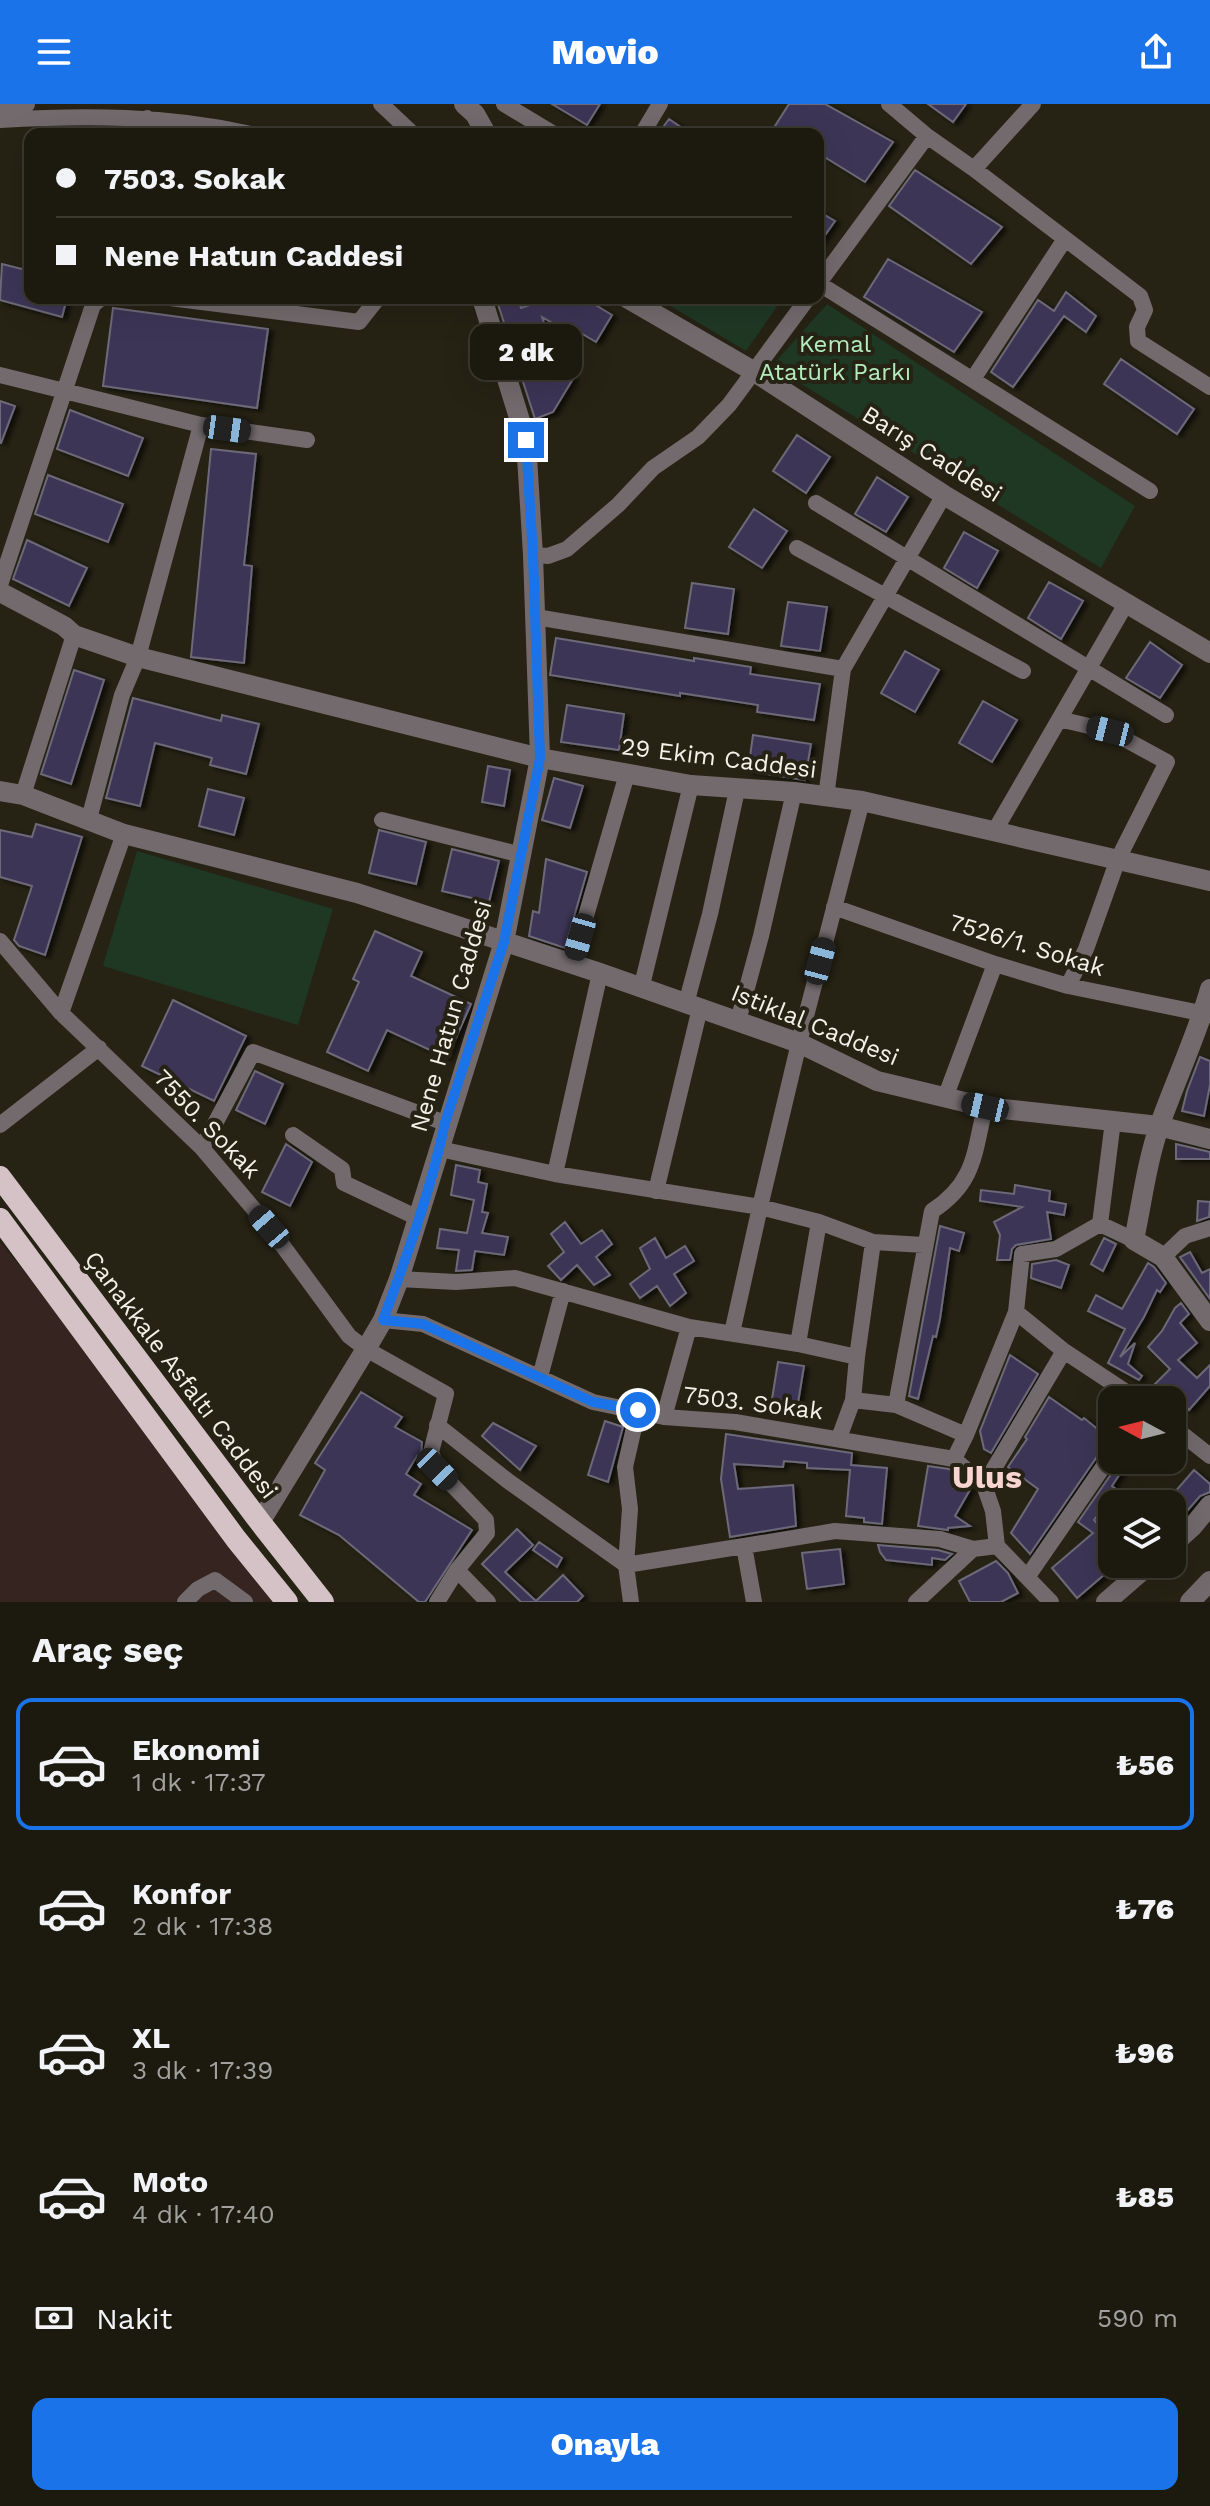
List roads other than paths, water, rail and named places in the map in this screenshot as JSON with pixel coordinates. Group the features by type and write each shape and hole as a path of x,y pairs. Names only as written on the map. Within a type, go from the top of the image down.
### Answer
{"highway":[{"name":"Çanakkale Asfaltı Caddesi","path":"0,1177 323,1602"},
{"path":"0,1219 236,1539 287,1602"}],"street":[{"path":"0,118 25,104"},
{"path":"381,104 407,128"},
{"path":"504,104 544,128"},
{"path":"646,128 660,104"},
{"path":"889,104 1140,296 1145,310 1137,327 1138,341 1210,387"},
{"path":"974,169 1033,104"},
{"path":"474,107 483,128"},
{"path":"0,118 104,110 148,126 209,124 226,128"},
{"path":"824,276 927,136"},
{"path":"973,379 1065,239"},
{"path":"824,288 1150,491"},
{"path":"0,585 94,304"},
{"path":"225,304 359,322 373,304"},
{"name":"Nene Hatun Caddesi","path":"260,1522 383,1320 399,1279 440,1149 445,1123 504,942 540,758 526,440 480,304"},
{"name":"Barış Caddesi","path":"637,304 753,371 944,495 1210,653"},
{"path":"533,555 548,556 567,549 618,505 653,468 698,437 729,405 803,304"},
{"path":"0,375 201,425 307,440"},
{"path":"89,819 122,695 138,657 201,425"},
{"path":"826,797 843,669 944,495"},
{"path":"816,503 1166,715"},
{"path":"797,548 1023,671"},
{"name":"29 Ekim Caddesi","path":"0,592 64,626 74,635 138,657 540,758 691,785 794,792 862,801 1210,881"},
{"path":"994,832 1127,602"},
{"path":"536,617 843,669"},
{"path":"23,795 74,635"},
{"path":"1059,719 1110,731 1167,762 1118,859 1086,949 1068,986"},
{"path":"572,964 627,774"},
{"path":"641,989 691,785"},
{"path":"656,1191 737,790"},
{"name":"Istiklal Caddesi","path":"0,791 23,795 124,834 357,893 600,973 799,1043 877,1081 985,1107 1159,1126 1210,1139"},
{"path":"738,1021 794,792"},
{"path":"732,1333 799,1043 862,801"},
{"path":"382,820 522,855"},
{"path":"61,1013 124,834"},
{"name":"7526/1. Sokak","path":"834,907 995,964 1068,986 1206,1015"},
{"name":"7550. Sokak","path":"0,941 61,1013 202,1148 269,1227 349,1336 366,1349 446,1394 437,1425"},
{"path":"945,1098 995,964"},
{"path":"555,1174 600,973"},
{"path":"1134,1240 1159,1126 1206,1015 1210,989"},
{"path":"0,1125 99,1048"},
{"path":"202,1148 253,1052 445,1123"},
{"path":"896,1405 932,1211 951,1199 968,1175 985,1107"},
{"path":"1100,1224 1113,1121"},
{"path":"293,1135 342,1169 344,1183 418,1218"},
{"path":"440,1149 555,1174 760,1207 819,1222 873,1242 924,1245"},
{"path":"798,1344 819,1222"},
{"path":"1100,1224 1163,1257 1210,1321"},
{"path":"1051,1602 997,1546 993,1511 984,1485 954,1459 1016,1312 1022,1254 1056,1249 1100,1224"},
{"path":"1163,1257 1185,1236 1210,1228"},
{"path":"839,1438 853,1400 873,1242"},
{"path":"399,1279 456,1282 515,1278 689,1327 798,1344 857,1357"},
{"path":"540,1377 563,1291"},
{"path":"1016,1312 1064,1351 1117,1386"},
{"name":"7503. Sokak","path":"383,1320 423,1324 593,1402 664,1417 735,1422 954,1459"},
{"path":"664,1417 689,1327"},
{"path":"984,1485 1064,1351"},
{"path":"853,1400 896,1405 966,1435"},
{"path":"631,1602 626,1565 630,1509 625,1467 638,1410"},
{"path":"437,1602 457,1570 487,1533 486,1520 437,1469 431,1452 437,1425 520,1490 626,1565 835,1531 940,1539 973,1549 997,1546"},
{"path":"1186,1437 1210,1456"},
{"path":"1028,1576 1098,1474"},
{"path":"1186,1532 1210,1505"},
{"path":"744,1546 754,1602"},
{"path":"916,1602 973,1549"},
{"path":"457,1570 488,1602"},
{"path":"1106,1602 1134,1578"},
{"path":"185,1602 198,1589 215,1580 245,1602"},
{"path":"1190,1602 1210,1581"}],"district":[{"name":"Ulus","path":"987,1477"}],"park label":[{"name":"Kemal Atatürk Parkı","path":"835,358"}]}
